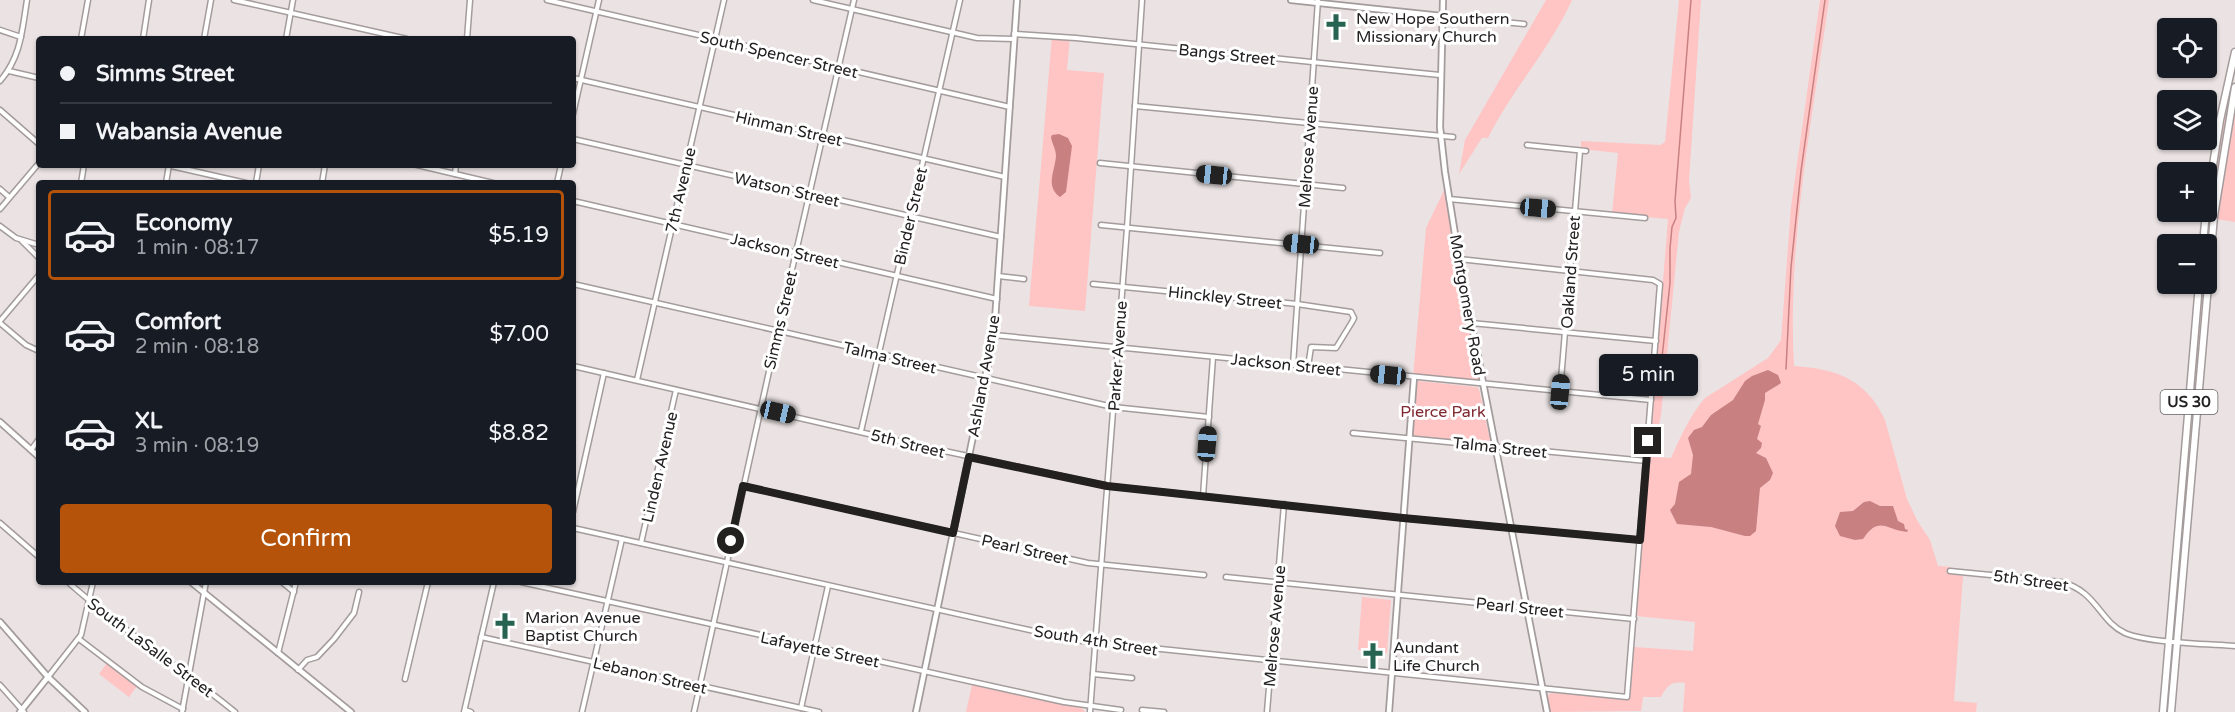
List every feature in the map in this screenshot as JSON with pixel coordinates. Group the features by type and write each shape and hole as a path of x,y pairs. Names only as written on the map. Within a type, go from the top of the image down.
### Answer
{"main road":[{"path":"2214,162 2235,52"},
{"name":"US 30","path":"2171,712 2214,216 2235,88"},
{"name":"US 30","path":"2163,712 2198,294"}],"street":[{"path":"0,81 9,71 18,51 27,0"},
{"path":"82,36 88,0"},
{"path":"143,36 149,0"},
{"path":"205,36 212,0"},
{"path":"234,0 394,36"},
{"path":"287,36 293,0"},
{"path":"467,36 470,0"},
{"name":"South Spencer Street","path":"547,0 1011,107"},
{"path":"576,101 599,0"},
{"name":"7th Avenue","path":"637,380 723,0"},
{"name":"Bangs Street","path":"813,0 986,39 1014,36 1139,45 1440,75"},
{"name":"Simms Street","path":"694,712 795,253 854,0"},
{"name":"Binder Street","path":"861,431 960,0"},
{"name":"Ashland Avenue","path":"916,712 994,335 1017,0"},
{"name":"Parker Avenue","path":"1090,709 1142,0"},
{"path":"1291,0 1524,24"},
{"name":"Montgomery Road","path":"1443,0 1440,75 1441,136 1449,199 1482,385 1547,712"},
{"name":"Melrose Avenue","path":"1293,365 1318,1"},
{"path":"0,30 21,37"},
{"path":"9,71 36,77"},
{"name":"Hinman Street","path":"576,79 1005,177"},
{"path":"2227,87 2235,88"},
{"path":"1136,106 1453,137"},
{"path":"0,110 36,141"},
{"name":"Watson Street","path":"576,141 1001,237"},
{"path":"1527,145 1586,151"},
{"name":"Oakland Street","path":"1560,392 1580,151"},
{"path":"1100,163 1342,188"},
{"path":"0,209 36,166"},
{"path":"181,168 233,180"},
{"path":"430,168 470,180"},
{"path":"455,174 456,168"},
{"path":"0,189 9,197"},
{"path":"1449,199 1645,218"},
{"name":"Jackson Street","path":"576,202 997,298"},
{"path":"1101,225 1380,253"},
{"path":"0,226 21,240 36,255"},
{"path":"21,240 36,243"},
{"path":"1459,260 1658,281 1660,287 1634,619"},
{"path":"998,276 1024,279"},
{"path":"36,279 0,322 26,345 36,350"},
{"name":"Hinckley Street","path":"1093,284 1349,310 1353,316 1352,322 1336,348 1311,347 1308,367"},
{"name":"Talma Street","path":"576,285 1113,407 1209,417"},
{"path":"1471,323 1656,340"},
{"name":"Jackson Street","path":"994,335 1651,400"},
{"path":"1203,496 1214,357"},
{"name":"5th Street","path":"576,367 969,457 1107,486 1403,518 1640,540"},
{"path":"576,499 604,373"},
{"path":"1389,712 1414,377"},
{"name":"Linden Avenue","path":"641,543 676,390"},
{"path":"0,422 36,455"},
{"name":"Talma Street","path":"1353,433 1647,461"},
{"path":"30,450 36,443"},
{"name":"Pearl Street","path":"743,486 1101,564 1204,575"},
{"name":"Melrose Avenue","path":"1267,712 1284,504"},
{"path":"0,523 36,554"},
{"name":"South 4th Street","path":"576,529 1074,640 1627,697 1634,619"},
{"path":"582,712 622,539"},
{"name":"5th Street","path":"1950,571 2050,579 2073,585 2089,597 2114,626 2124,633 2149,638 2235,646"},
{"name":"Pearl Street","path":"1226,577 1634,619"},
{"name":"South LaSalle Street","path":"71,585 89,601 188,674 235,712"},
{"path":"0,684 22,711 79,639 92,585"},
{"path":"195,585 351,712"},
{"path":"79,639 142,687 182,710 205,585"},
{"path":"286,585 294,592"},
{"path":"278,653 295,585"},
{"path":"405,679 427,585"},
{"path":"471,712 465,711 493,585"},
{"name":"Lafayette Street","path":"536,585 1090,709 1121,710"},
{"path":"801,708 828,585"},
{"path":"298,670 307,660 317,657 340,631 354,613 359,592"},
{"path":"0,622 48,677 85,712"},
{"name":"Lebanon Street","path":"481,637 819,712"},
{"path":"1093,674 1132,678"},
{"path":"1142,710 1164,712"}],"green space":[{"path":"1546,0 1572,0 1553,35 1488,138 1482,138 1459,174 1465,140"},
{"path":"1679,0 1701,0 1689,181 1691,198 1685,208 1679,232 1661,415 1654,450 1656,457 1671,458 1690,419 1705,398 1768,358 1781,340 1791,207 1820,0 1829,0 1802,183 1794,274 1794,366 1824,370 1848,379 1869,395 1885,420 1907,499 1930,540 1938,566 1950,567 1949,574 1963,576 1954,701 1977,703 1976,712 1683,712 1685,683 1673,683 1665,689 1661,697 1643,697 1641,711 1549,712 1546,700 1552,693 1630,699 1634,647 1693,651 1695,622 1636,616 1668,219 1612,214 1618,153 1581,149 1581,141 1660,145 1665,142"},
{"path":"1052,36 1070,37 1067,70 1104,73 1085,311 1029,306"},
{"path":"2230,97 2217,172 2216,162 2226,106"},
{"path":"2235,105 2235,222 2217,219"},
{"path":"1447,184 1482,385 1413,377 1426,228"},
{"path":"2209,222 2211,222 2210,234"},
{"path":"2201,294 2203,294 2183,535 2182,518"},
{"name":"Pierce Park","path":"1418,381 1479,389 1490,440 1483,443 1414,436 1412,432"},
{"path":"1362,597 1391,600 1387,653 1358,650"},
{"path":"107,663 137,686 129,697 99,674"},
{"path":"972,685 1082,708 1085,712 966,712"}],"shaded area":[{"path":"1059,134 1068,138 1072,146 1066,192 1060,197 1055,193 1052,183 1056,156 1051,137"},
{"path":"1768,370 1778,375 1781,383 1765,393 1758,424 1761,426 1757,439 1762,443 1756,453 1766,458 1773,473 1770,480 1760,488 1756,531 1750,536 1745,536 1711,527 1677,524 1670,510 1675,504 1679,482 1691,474 1693,455 1688,438 1694,430 1702,427 1711,415 1733,400 1745,381"},
{"path":"1870,501 1880,506 1893,506 1898,521 1904,524 1907,532 1878,526 1863,539 1855,540 1840,536 1835,526 1840,512 1853,511 1864,502"}],"waterway":[{"path":"1661,367 1670,283 1672,227 1676,218 1675,201 1691,0"},
{"path":"1786,369 1791,267 1801,171 1825,0"}],"place":[{"name":"New Hope Southern Missionary Church","path":"1336,27"},
{"name":"Marion Avenue Baptist Church","path":"505,626"},
{"name":"Aundant Life Church","path":"1373,656"}],"route":[{"path":"731,541 743,486 953,533 969,457 1107,486 1403,518 1640,540 1648,441"}]}
